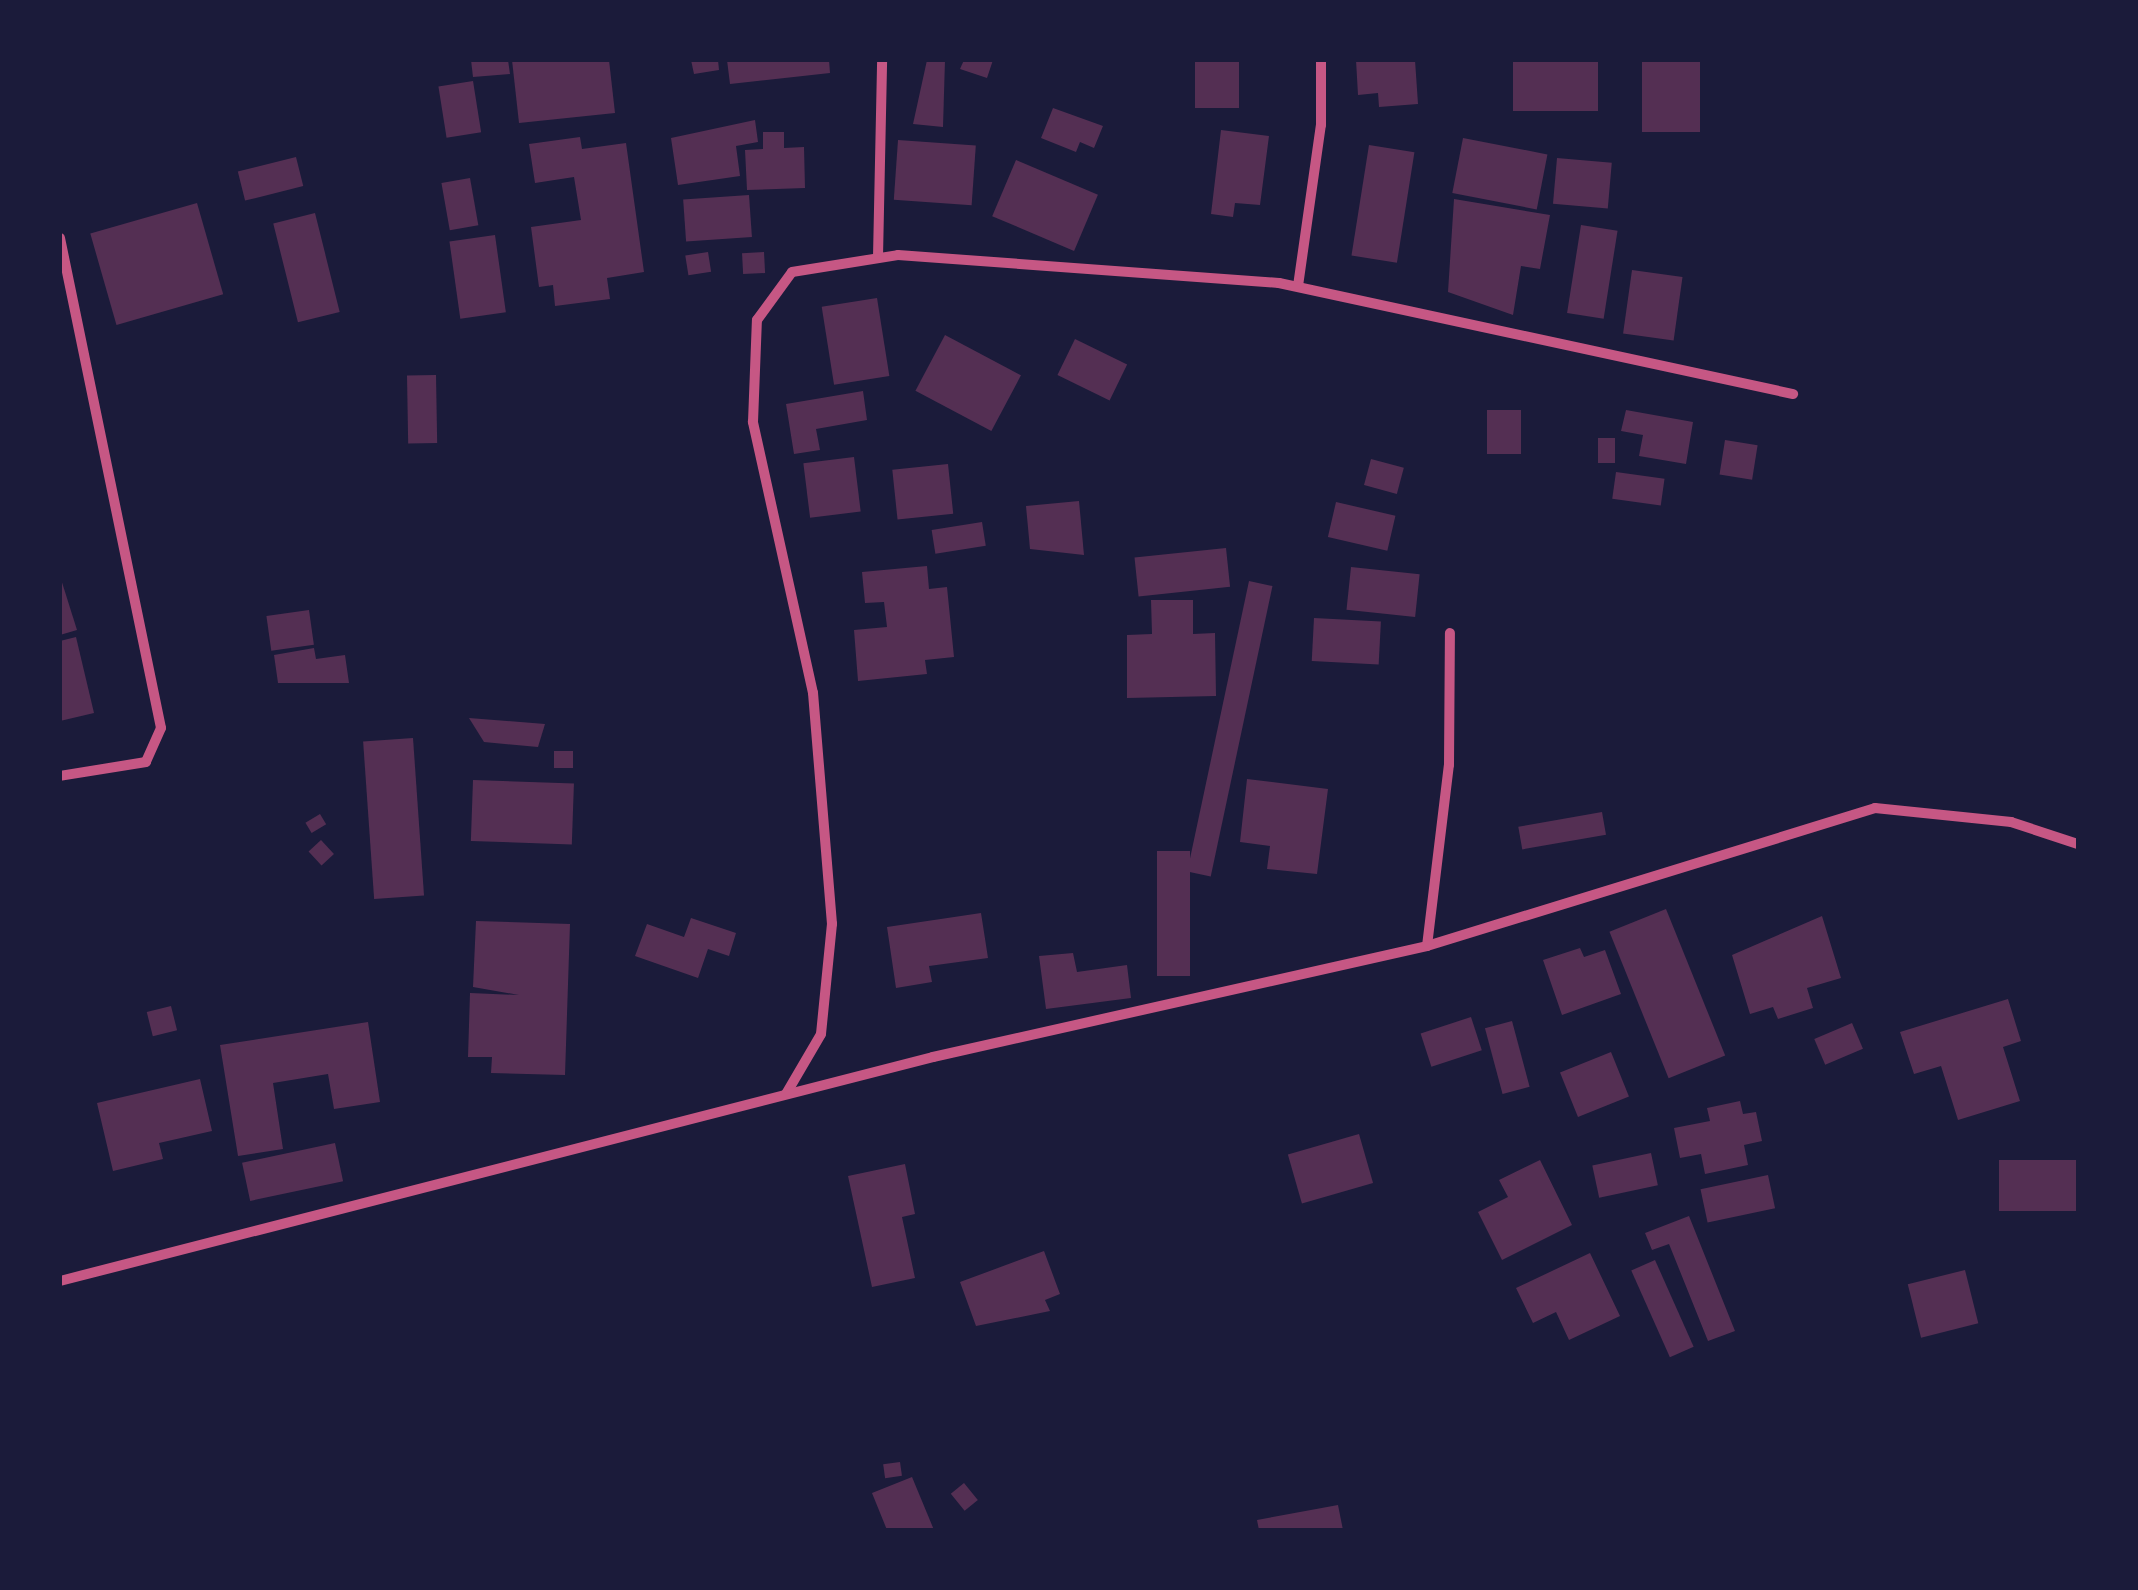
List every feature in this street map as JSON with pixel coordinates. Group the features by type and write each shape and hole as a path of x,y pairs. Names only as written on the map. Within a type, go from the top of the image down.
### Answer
{"street":[{"path":"878,257 882,60"},
{"path":"1298,286 1322,125 1320,60"},
{"path":"60,238 161,728 146,762 60,776"},
{"path":"786,1094 821,1034 832,924 814,693 752,422 750,370 757,320 792,272 878,257 1298,286 1793,394"},
{"path":"1428,946 1449,766 1450,633"},
{"path":"60,1281 786,1094 1428,946 1875,808 2011,822 2078,844"}],"building":[{"path":"471,60 508,60 510,74 473,77"},
{"path":"512,60 609,60 615,113 519,123"},
{"path":"691,60 718,60 719,70 694,74"},
{"path":"727,60 829,60 830,73 730,84"},
{"path":"927,60 945,60 943,127 913,124"},
{"path":"964,60 993,60 987,78 960,69"},
{"path":"1195,60 1239,60 1239,108 1195,108"},
{"path":"1356,60 1415,60 1418,104 1379,107 1378,93 1358,95"},
{"path":"1513,60 1598,60 1598,111 1513,111"},
{"path":"1642,60 1700,60 1700,132 1642,132"},
{"path":"473,81 481,132 447,138 438,86"},
{"path":"1053,108 1103,126 1094,148 1080,142 1076,152 1041,138"},
{"path":"755,120 758,142 736,146 740,176 678,185 671,138"},
{"path":"1221,130 1269,136 1260,205 1235,203 1233,217 1211,214"},
{"path":"763,132 784,132 784,148 804,147 805,188 747,190 745,150 763,149"},
{"path":"580,137 582,149 626,143 644,272 607,278 610,299 555,306 553,285 539,287 531,227 581,220 574,177 535,183 529,144"},
{"path":"1463,138 1547,154 1537,209 1452,193"},
{"path":"898,140 976,145 972,205 894,200"},
{"path":"1369,145 1414,152 1397,263 1351,256"},
{"path":"296,157 303,186 245,201 238,172"},
{"path":"1557,158 1612,163 1608,209 1553,204"},
{"path":"1016,160 1098,195 1074,251 992,216"},
{"path":"470,178 478,225 450,230 441,183"},
{"path":"749,195 752,237 686,242 683,200"},
{"path":"1454,199 1550,215 1540,269 1521,266 1513,315 1448,292"},
{"path":"197,203 223,294 116,325 90,234"},
{"path":"315,213 340,312 298,322 273,223"},
{"path":"1581,225 1618,231 1604,319 1567,313"},
{"path":"495,235 506,312 460,319 449,241"},
{"path":"708,252 711,272 688,275 685,256"},
{"path":"764,252 765,273 743,274 742,253"},
{"path":"1632,270 1683,277 1674,340 1623,333"},
{"path":"877,298 889,376 834,385 822,307"},
{"path":"945,335 1021,375 991,431 915,391"},
{"path":"1075,339 1127,364 1110,400 1057,375"},
{"path":"436,375 437,443 408,443 407,376"},
{"path":"863,391 867,420 816,429 820,450 794,454 786,404"},
{"path":"1487,410 1521,410 1521,454 1487,454"},
{"path":"1626,410 1693,422 1686,464 1639,456 1643,435 1621,431"},
{"path":"1598,438 1615,438 1615,463 1598,463"},
{"path":"1725,440 1758,445 1752,480 1720,475"},
{"path":"854,457 861,512 810,518 803,463"},
{"path":"1371,459 1404,468 1397,494 1364,485"},
{"path":"948,464 953,514 898,520 892,470"},
{"path":"1616,472 1665,479 1661,506 1612,499"},
{"path":"1079,501 1084,555 1030,549 1026,506"},
{"path":"1336,502 1395,516 1387,551 1328,537"},
{"path":"982,522 986,546 935,554 932,530"},
{"path":"1226,548 1230,587 1139,596 1135,558"},
{"path":"927,566 929,589 947,587 954,657 925,660 927,674 858,681 854,630 887,627 884,602 865,603 862,572"},
{"path":"1351,567 1420,574 1415,617 1347,610"},
{"path":"60,576 77,630 60,635"},
{"path":"1249,581 1272,586 1211,876 1187,872"},
{"path":"1151,600 1193,600 1193,634 1215,633 1216,696 1127,698 1127,635 1152,634"},
{"path":"309,610 314,645 271,651 266,616"},
{"path":"1314,618 1381,622 1379,664 1312,661"},
{"path":"76,637 94,713 60,721 60,641"},
{"path":"314,648 316,659 345,655 349,683 278,683 274,655"},
{"path":"469,718 545,724 538,747 484,742"},
{"path":"413,738 424,896 374,899 363,741"},
{"path":"554,751 573,751 573,768 554,768"},
{"path":"1247,779 1328,789 1317,874 1267,869 1270,846 1240,842"},
{"path":"473,780 574,784 572,844 471,841"},
{"path":"1602,812 1606,835 1522,849 1518,827"},
{"path":"320,814 326,824 312,833 305,823"},
{"path":"321,840 334,854 322,865 309,852"},
{"path":"1157,851 1190,851 1190,976 1157,976"},
{"path":"1666,909 1725,1055 1669,1078 1609,932"},
{"path":"981,913 988,958 929,966 932,982 896,988 887,927"},
{"path":"1822,916 1841,978 1807,988 1813,1008 1778,1019 1773,1007 1750,1014 1732,955"},
{"path":"691,918 736,933 729,956 708,949 698,978 635,956 647,924 684,937"},
{"path":"476,921 570,924 565,1075 491,1073 492,1057 468,1057 470,993 519,995 473,987"},
{"path":"1580,948 1584,957 1605,950 1621,994 1562,1015 1543,960"},
{"path":"1073,953 1077,972 1127,965 1131,998 1046,1009 1039,956"},
{"path":"2008,999 2021,1041 2003,1047 2020,1101 1958,1120 1941,1066 1914,1074 1900,1032"},
{"path":"171,1006 177,1030 153,1036 147,1012"},
{"path":"1471,1017 1482,1050 1431,1067 1421,1033"},
{"path":"1512,1021 1530,1087 1503,1094 1485,1028"},
{"path":"368,1022 380,1102 334,1109 328,1074 273,1083 283,1149 238,1156 220,1045"},
{"path":"1852,1023 1863,1049 1825,1065 1814,1039"},
{"path":"1611,1052 1629,1097 1578,1117 1560,1073"},
{"path":"200,1079 212,1131 159,1143 163,1159 113,1171 97,1103"},
{"path":"1740,1101 1743,1114 1756,1112 1762,1141 1744,1145 1748,1165 1705,1174 1701,1154 1680,1158 1674,1128 1710,1121 1707,1108"},
{"path":"1359,1134 1373,1183 1302,1203 1288,1154"},
{"path":"335,1143 343,1181 250,1201 242,1163"},
{"path":"1651,1153 1658,1185 1599,1198 1592,1165"},
{"path":"1540,1160 1572,1225 1502,1260 1478,1212 1508,1197 1499,1180"},
{"path":"1999,1160 2078,1160 2078,1211 1999,1211"},
{"path":"905,1164 915,1214 902,1217 915,1278 872,1287 848,1176"},
{"path":"1768,1175 1775,1208 1708,1223 1701,1189"},
{"path":"1689,1216 1735,1331 1708,1341 1669,1244 1652,1250 1645,1233"},
{"path":"1044,1251 1060,1294 1045,1300 1050,1311 976,1326 960,1282"},
{"path":"1590,1253 1620,1316 1569,1340 1556,1312 1533,1323 1516,1288"},
{"path":"1655,1260 1694,1347 1670,1357 1631,1271"},
{"path":"1965,1270 1978,1323 1921,1338 1908,1284"},
{"path":"900,1462 902,1476 885,1478 883,1464"},
{"path":"912,1477 934,1530 887,1530 872,1493"},
{"path":"964,1483 978,1500 965,1511 951,1494"},
{"path":"1338,1505 1343,1530 1259,1530 1257,1520"}]}
